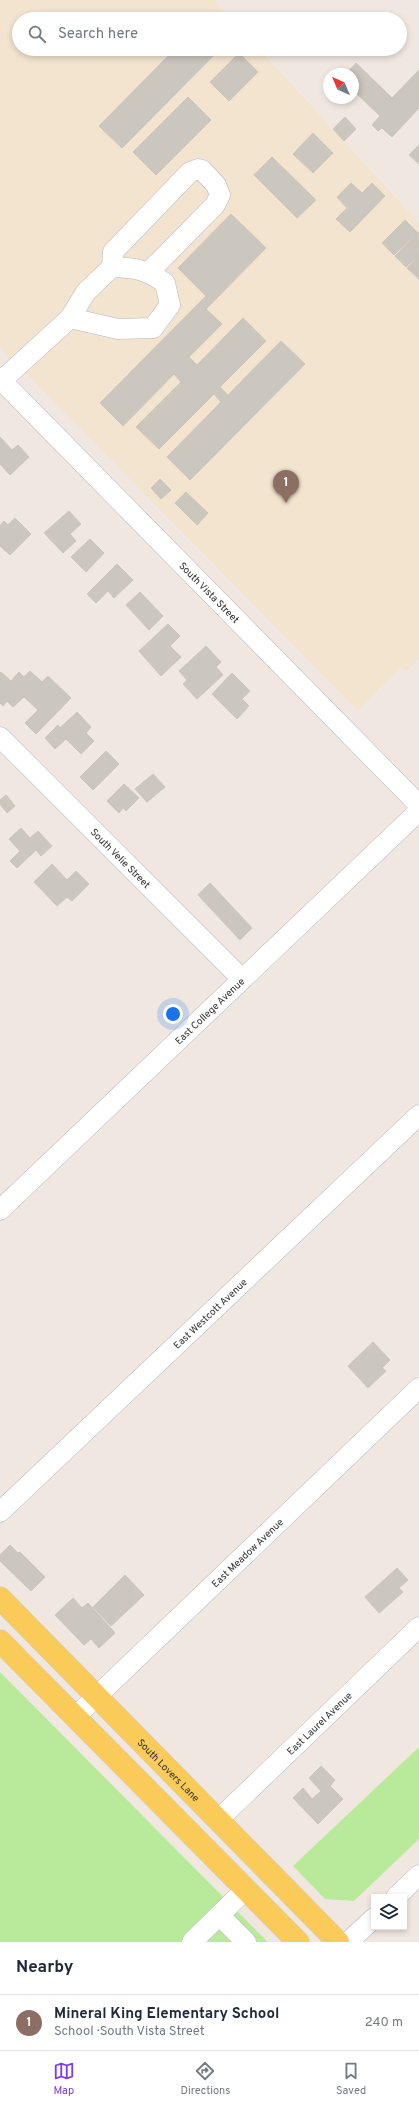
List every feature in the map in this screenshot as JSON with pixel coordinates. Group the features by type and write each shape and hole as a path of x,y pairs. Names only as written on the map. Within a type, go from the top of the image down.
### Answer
{"main road":[{"name":"South Lovers Lane","path":"0,1598 338,1942"},
{"path":"0,1641 298,1942"}],"street":[{"path":"1,381 70,318 86,292 112,267 113,252 190,172 198,169 202,170 216,185 220,195 215,205 149,272"},
{"path":"70,318 118,329 153,328 170,305 165,283 149,272 129,268 112,267"},
{"name":"South Vista Street","path":"1,381 419,805"},
{"name":"South Velie Street","path":"0,737 242,979"},
{"name":"East College Avenue","path":"0,1210 419,811"},
{"name":"East Westcott Avenue","path":"0,1512 419,1115"},
{"name":"East Meadow Avenue","path":"75,1717 419,1388"},
{"name":"East Laurel Avenue","path":"218,1820 419,1627"},
{"path":"195,1941 219,1915 246,1890"},
{"path":"219,1915 246,1942"},
{"path":"348,1942 371,1921"}],"shaded area":[{"path":"0,0 214,0 225,12 12,12 12,56 265,56 419,223 419,659 406,672 401,667 357,710 0,347"}],"green space":[{"path":"0,1672 268,1942 0,1942"},
{"path":"419,1747 419,1839 354,1901 325,1899 293,1866"}],"building":[{"path":"168,56 213,56 122,148 99,126"},
{"path":"236,56 242,56 258,72 229,101 210,82"},
{"path":"356,63 392,98 419,70 419,108 392,137 382,128 378,131 372,125 380,116 359,96 359,68 351,68"},
{"path":"188,97 211,120 156,175 133,152"},
{"path":"345,117 356,129 344,141 333,129"},
{"path":"313,133 333,153 313,173 293,154"},
{"path":"419,145 419,164 409,155"},
{"path":"272,157 316,200 297,218 254,175"},
{"path":"351,183 362,193 372,183 385,196 350,232 336,219 347,208 337,197"},
{"path":"231,214 266,248 206,309 222,324 189,357 197,365 243,318 266,341 220,387 228,395 281,341 305,364 190,480 167,457 221,402 214,394 159,449 136,427 181,382 174,374 123,426 100,403 206,296 178,268"},
{"path":"405,220 417,232 394,255 382,243"},
{"path":"418,232 419,254 406,267 395,256"},
{"path":"419,255 419,279 407,268"},
{"path":"0,437 12,450 18,445 29,457 10,475 0,464"},
{"path":"160,479 171,490 161,499 151,488"},
{"path":"186,492 208,513 197,525 175,503"},
{"path":"69,511 81,524 70,534 76,541 63,553 44,533"},
{"path":"15,518 31,534 10,555 0,546 0,526 4,521 8,525"},
{"path":"90,539 104,553 86,572 71,557"},
{"path":"117,564 133,580 114,598 108,591 96,603 87,594"},
{"path":"140,592 163,616 149,630 126,605"},
{"path":"168,624 180,636 170,646 181,657 161,676 139,651"},
{"path":"206,646 221,662 216,667 223,675 197,699 183,684 187,680 179,671"},
{"path":"30,671 42,682 48,676 71,698 36,734 25,723 38,710 24,697 13,707 7,701 3,706 0,703 0,673 1,672 11,681 19,672 24,677"},
{"path":"232,673 250,691 242,699 249,706 237,719 212,694"},
{"path":"77,712 91,727 86,733 94,741 81,754 66,739 55,749 45,738 58,725 60,728"},
{"path":"106,751 119,764 93,790 80,777"},
{"path":"153,774 165,787 147,802 135,789"},
{"path":"124,784 139,798 126,811 123,808 119,813 107,801"},
{"path":"6,795 15,806 7,813 0,804 0,800"},
{"path":"21,828 30,838 38,831 52,846 41,856 36,850 17,868 10,861 20,851 9,839"},
{"path":"52,864 67,880 76,871 89,884 72,901 67,897 57,906 34,882"},
{"path":"210,883 252,928 240,940 198,895"},
{"path":"373,1342 390,1360 382,1368 386,1371 368,1388 348,1366"},
{"path":"10,1545 18,1553 20,1552 45,1577 31,1591 0,1561 0,1555"},
{"path":"397,1568 408,1580 399,1588 403,1592 379,1613 365,1597"},
{"path":"125,1575 144,1595 111,1626 93,1607"},
{"path":"73,1598 82,1608 88,1603 115,1633 99,1648 91,1639 84,1645 55,1615"},
{"path":"321,1766 335,1780 330,1786 343,1799 318,1824 293,1798 303,1788 312,1799 321,1791 309,1778"}],"place":[{"name":"Mineral King Elementary School","path":"286,503"}]}
